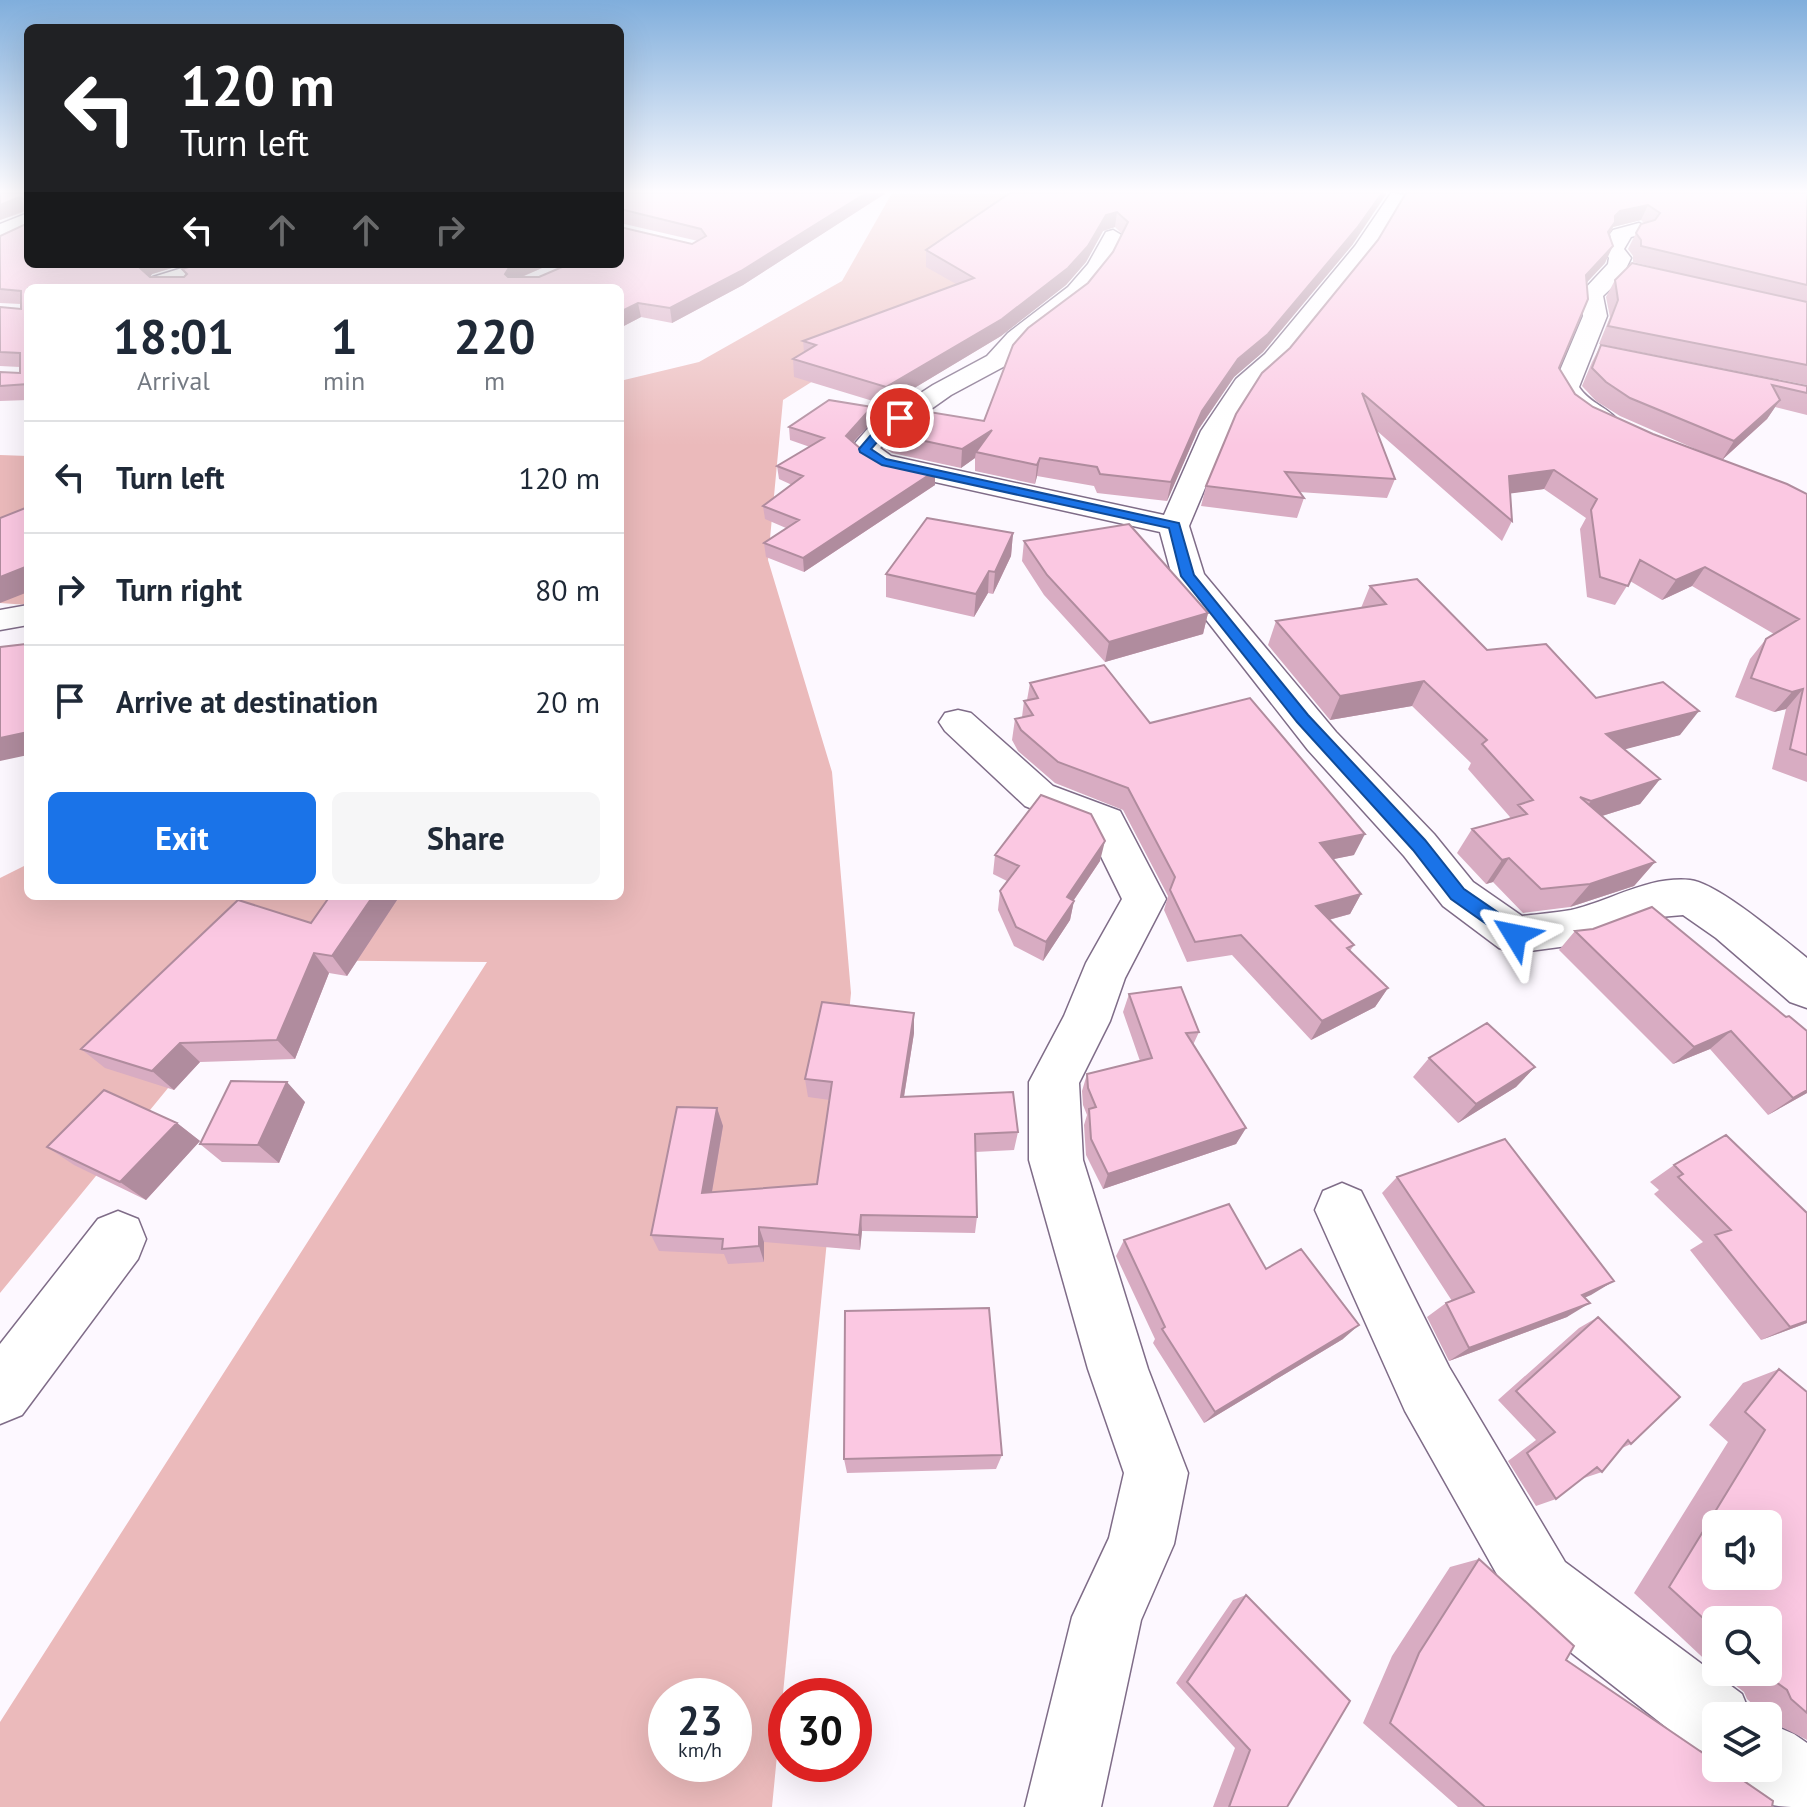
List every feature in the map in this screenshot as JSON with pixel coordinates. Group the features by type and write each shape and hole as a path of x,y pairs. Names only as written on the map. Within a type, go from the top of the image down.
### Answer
{"street":[{"path":"167,284 161,282 175,277"},
{"path":"1088,277 1076,292 1016,338 996,361 942,390 892,423 864,449 882,462 1174,526"},
{"path":"1341,277 1274,359 1245,384 1215,431 1174,526 1188,576 1226,627 1322,741 1419,845 1458,894 1515,935 1575,927 1645,901 1690,897 1732,925 1807,988"},
{"path":"1615,277 1591,294 1595,316 1566,387 1577,405 1594,417 1629,433"},
{"path":"1580,350 1607,355"},
{"path":"0,620 24,616"},
{"path":"958,722 1039,796 1105,822 1144,899 1102,977 1086,1021 1054,1082 1056,1160 1118,1369 1156,1473 1141,1544 1107,1617 1063,1807"},
{"path":"1342,1210 1427,1389 1541,1586 1702,1709"},
{"path":"0,1393 118,1239"},
{"path":"1782,1771 1807,1790"}],"shaded area":[{"path":"844,277 977,277 783,400 768,560 832,772 851,993 785,1678 768,1678 768,1782 774,1782 772,1807 0,1807 0,1722 487,962 273,960 0,1293 0,878 24,866 24,900 624,900 624,380 699,362"},
{"path":"0,455 24,456 24,605 0,603"}],"building":[{"path":"0,277 729,277 670,308 638,303 624,310 624,284 24,284 24,384 0,386 0,372 20,373 20,353 0,352 0,307 21,309 21,291 0,289"},
{"path":"1056,277 1002,319 886,387 793,359 816,345 803,341 974,278"},
{"path":"1093,277 1316,277 1268,334 1238,359 1202,411 1171,482 1100,474 1097,467 1040,458 1037,465 976,452 992,430 962,449 892,434 884,429 911,409 984,421 1013,345 1028,328"},
{"path":"1348,277 1586,277 1588,299 1559,368 1575,394 1593,407 1653,434 1807,494 1807,755 1790,749 1803,689 1792,692 1751,678 1766,639 1799,619 1705,567 1676,580 1640,560 1628,586 1600,577 1591,510 1597,499 1554,470 1509,476 1512,521 1362,393 1395,479 1285,472 1304,498 1206,486 1236,414 1262,373 1290,348"},
{"path":"1618,277 1696,277 1807,302 1807,365 1608,326 1618,300 1615,280"},
{"path":"1774,277 1807,277 1807,285"},
{"path":"1601,345 1807,386 1807,393 1772,385 1780,400 1734,441 1630,398 1606,382 1592,368"},
{"path":"829,400 872,407 846,436 870,457 935,471 803,558 764,543 799,520 763,506 803,476 777,466 824,438 789,427"},
{"path":"24,509 24,568 0,577 0,518"},
{"path":"927,518 1013,533 995,572 989,571 976,594 886,574"},
{"path":"1129,524 1208,613 1109,642 1047,575 1024,541"},
{"path":"1417,579 1487,650 1546,644 1596,698 1663,682 1699,711 1606,734 1660,779 1591,801 1580,797 1655,862 1590,884 1541,889 1509,858 1502,860 1472,829 1527,814 1518,805 1533,800 1482,744 1487,740 1424,681 1340,696 1276,621 1386,604 1370,586"},
{"path":"24,644 24,733 0,738 0,647"},
{"path":"1104,665 1150,723 1250,698 1365,834 1320,843 1361,894 1316,906 1354,945 1347,948 1388,988 1322,1021 1241,935 1195,942 1170,890 1175,877 1128,788 1058,762 1021,730 1015,719 1033,715 1024,701 1038,698 1030,683"},
{"path":"1041,795 1091,814 1105,841 1067,897 1074,901 1046,942 1016,927 1000,891 1019,866 995,855"},
{"path":"238,900 311,923 327,900 370,900 332,956 314,953 277,1040 180,1043 152,1071 81,1049"},
{"path":"1652,907 1807,1031 1807,1090 1793,1098 1731,1031 1694,1047 1575,931 1593,929"},
{"path":"1181,987 1199,1032 1186,1033 1246,1128 1108,1174 1091,1139 1089,1109 1096,1107 1088,1088 1087,1074 1152,1058 1129,994"},
{"path":"822,1002 914,1013 901,1097 1013,1092 1018,1132 975,1134 977,1217 861,1215 859,1235 759,1227 759,1246 722,1249 723,1239 651,1235 677,1107 717,1108 702,1193 817,1184 832,1082 805,1079"},
{"path":"1487,1023 1535,1067 1476,1104 1429,1058"},
{"path":"231,1081 287,1082 258,1145 200,1144"},
{"path":"104,1090 177,1123 120,1182 47,1147"},
{"path":"1726,1135 1807,1213 1807,1321 1790,1327 1715,1235 1731,1230 1678,1177 1683,1174 1674,1165"},
{"path":"1505,1139 1614,1281 1582,1295 1590,1303 1469,1348 1446,1303 1474,1292 1397,1177"},
{"path":"1229,1204 1266,1269 1301,1249 1359,1325 1215,1412 1162,1329 1165,1327 1124,1240"},
{"path":"989,1308 1002,1455 844,1459 845,1311"},
{"path":"1598,1317 1680,1397 1631,1444 1628,1440 1602,1472 1597,1467 1556,1499 1527,1453 1555,1432 1516,1391"},
{"path":"1779,1369 1807,1392 1807,1713 1781,1686 1782,1606 1702,1606 1702,1617 1669,1587 1702,1533 1702,1590 1782,1590 1782,1510 1716,1510 1765,1430 1745,1412"},
{"path":"1479,1559 1574,1646 1566,1660 1702,1752 1702,1782 1745,1782 1773,1801 1772,1807 1485,1807 1390,1723 1419,1653"},
{"path":"1246,1595 1350,1701 1287,1807 1229,1807 1250,1750 1187,1682"}],"route":[{"path":"900,418 880,432 864,449 882,462 1174,526 1188,576 1226,627 1322,741 1419,845 1458,894 1515,935"}]}
